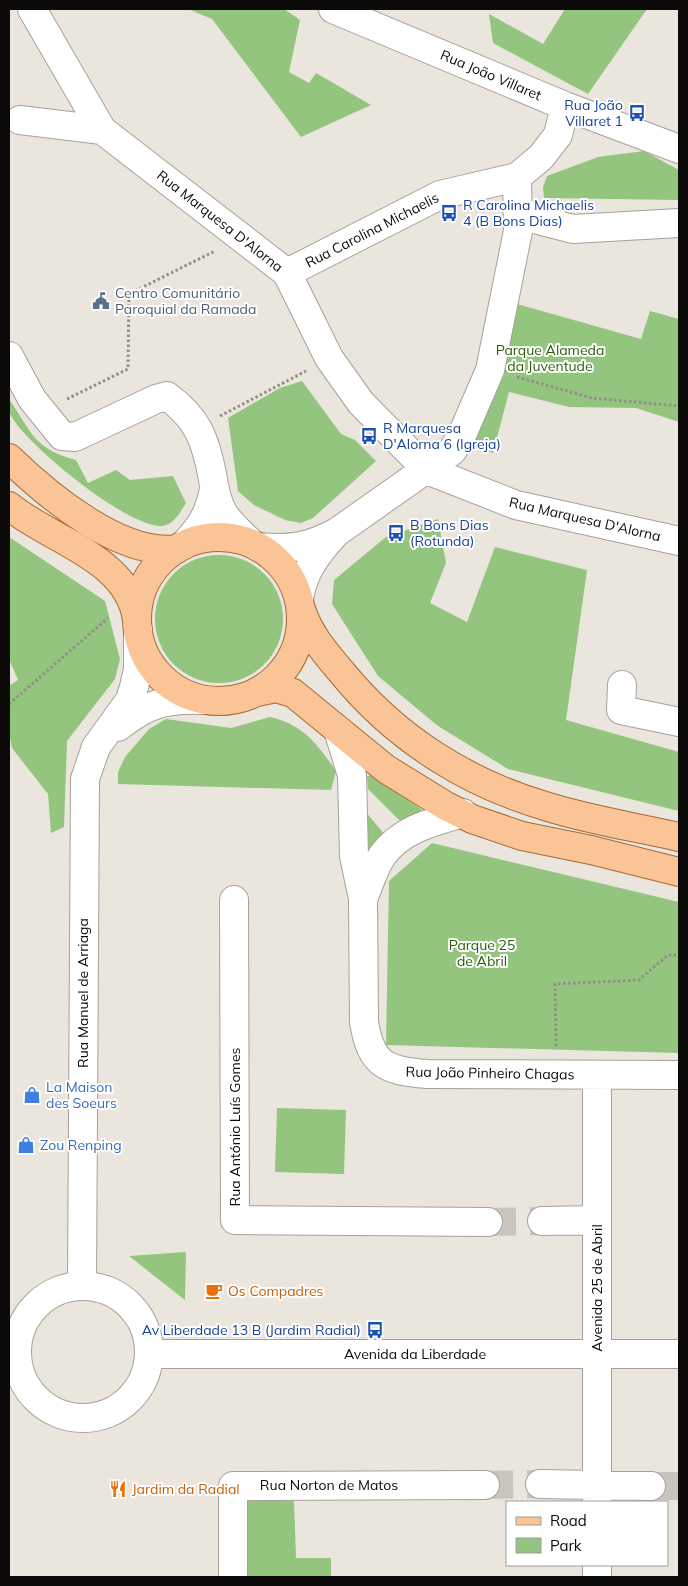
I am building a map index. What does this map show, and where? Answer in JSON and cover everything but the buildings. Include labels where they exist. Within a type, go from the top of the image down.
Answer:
[{"type":"main road","points":[[9,458],[54,497],[118,538],[154,550],[180,547],[217,536],[255,545],[284,568],[293,582],[310,630],[319,645],[373,706],[413,741],[462,772],[490,786],[546,807],[679,837]]},
{"type":"main road","points":[[9,506],[40,528],[96,560],[114,574],[132,597],[130,621],[146,658],[158,674],[173,688],[203,700],[230,700],[276,688],[293,693],[386,769],[446,806],[489,826],[562,846],[591,850],[679,872]]},
{"type":"main road","points":[[130,621],[147,579],[160,562],[180,547]]},
{"type":"main road","points":[[256,692],[277,677],[289,663],[300,633],[300,603]]},
{"type":"street","points":[[32,9],[102,130]]},
{"type":"street","name":"Rua João Villaret","points":[[333,9],[565,106],[679,149]]},
{"type":"street","name":"Rua Carolina Michaelis","points":[[287,273],[440,195],[517,177],[541,157],[558,135],[565,106]]},
{"type":"street","points":[[20,120],[102,130]]},
{"type":"street","name":"Rua Marquesa D'Alorna","points":[[102,130],[287,273],[329,358],[361,403],[427,470],[516,505],[679,541]]},
{"type":"street","points":[[9,356],[32,399],[62,436],[76,438],[156,399],[167,396],[185,409],[198,428],[206,448],[214,489],[223,513],[255,545],[283,549],[302,547],[337,532],[427,470],[452,451],[462,435],[490,370],[518,231],[517,177]]},
{"type":"street","points":[[517,209],[538,220],[573,229],[679,223]]},
{"type":"street","points":[[180,547],[201,526],[210,510],[214,489]]},
{"type":"street","points":[[300,603],[301,584],[307,568],[337,532]]},
{"type":"street","name":"Rua Manuel de Arriaga","points":[[82,1285],[85,779],[91,758],[130,700],[134,687],[138,669],[130,621]]},
{"type":"street","points":[[622,685],[621,710],[679,722]]},
{"type":"street","name":"Rua Manuel de Arriaga","points":[[104,737],[147,707],[164,701],[181,699],[203,700]]},
{"type":"street","name":"Rua João Pinheiro Chagas","points":[[338,730],[352,775],[354,856],[363,900],[364,1022],[366,1039],[372,1054],[382,1064],[393,1070],[427,1074],[679,1075]]},
{"type":"street","name":"Rua João Pinheiro Chagas","points":[[363,900],[382,856],[400,837],[413,829],[462,813]]},
{"type":"street","name":"Rua António Luís Gomes","points":[[234,900],[235,1220],[488,1222]]},
{"type":"street","name":"Avenida 25 de Abril","points":[[597,1075],[597,1494]]},
{"type":"street","points":[[542,1221],[597,1220]]},
{"type":"street","points":[[82,1285],[99,1286],[120,1296],[144,1322],[150,1354],[141,1386],[129,1401],[110,1414],[90,1419],[67,1417],[52,1412],[33,1398],[22,1380],[13,1353],[22,1325],[35,1305],[54,1291],[82,1285]]},
{"type":"street","name":"Avenida da Liberdade","points":[[150,1354],[679,1354]]},
{"type":"street","name":"Rua Norton de Matos","points":[[233,1577],[234,1486],[486,1484]]},
{"type":"street","points":[[540,1484],[597,1494],[651,1486]]},
{"type":"path","points":[[42,411],[128,369],[129,294],[242,237]]},
{"type":"path","points":[[198,428],[329,358]]},
{"type":"path","points":[[490,370],[592,398],[679,406]]},
{"type":"path","points":[[9,704],[26,692],[50,667],[130,621]]},
{"type":"path","points":[[556,1075],[555,984],[639,980],[668,955],[679,954]]},
{"type":"green space","points":[[188,9],[284,9],[300,20],[289,72],[309,83],[316,73],[371,105],[301,137],[212,19]]},
{"type":"green space","points":[[565,9],[647,9],[588,94],[493,43],[489,14],[543,44]]},
{"type":"green space","points":[[644,151],[679,170],[679,200],[544,198],[543,187],[547,176],[598,157]]},
{"type":"green space","name":"Parque Alameda da Juventude","points":[[517,304],[641,339],[650,311],[679,319],[679,422],[636,408],[569,407],[509,392],[493,453],[468,444]]},
{"type":"green space","points":[[302,381],[341,434],[355,440],[376,461],[313,518],[301,523],[285,520],[254,505],[238,491],[228,418],[280,388]]},
{"type":"green space","points":[[9,399],[35,438],[51,451],[76,460],[88,483],[116,470],[130,480],[173,476],[186,503],[173,521],[162,526],[146,523],[126,514],[79,482],[35,444],[19,428],[10,414]]},
{"type":"green space","points":[[438,519],[446,563],[430,603],[467,622],[495,547],[587,570],[566,720],[679,752],[679,811],[508,769],[438,726],[378,676],[332,604],[334,580],[386,537]]},
{"type":"green space","points":[[9,537],[105,601],[120,659],[115,679],[67,741],[64,827],[51,833],[48,794],[12,748],[9,733],[9,686],[18,680],[9,659]]},
{"type":"green space","points":[[219,555],[243,560],[264,574],[278,595],[283,619],[278,643],[264,664],[243,678],[219,683],[195,678],[174,664],[160,643],[155,619],[160,595],[174,574],[195,560]]},
{"type":"green space","points":[[270,717],[282,720],[301,730],[316,744],[336,771],[331,790],[118,784],[118,772],[125,757],[149,729],[166,719],[231,728]]},
{"type":"green space","points":[[373,775],[421,809],[421,812],[400,821],[368,789],[367,776]]},
{"type":"green space","points":[[365,811],[385,835],[369,854],[365,853]]},
{"type":"green space","name":"Parque 25 de Abril","points":[[432,843],[679,902],[679,1053],[386,1045],[389,881]]},
{"type":"green space","points":[[277,1108],[346,1110],[344,1174],[275,1172]]},
{"type":"green space","points":[[186,1252],[185,1300],[129,1256]]},
{"type":"green space","points":[[244,1498],[294,1501],[296,1558],[331,1558],[331,1577],[246,1577]]},
{"type":"tunnel","points":[[488,1222],[542,1221]]},
{"type":"tunnel","points":[[485,1485],[540,1484]]},
{"type":"tunnel","points":[[651,1486],[679,1486]]},
{"type":"place","name":"Rua João Villaret 1","points":[[637,113]]},
{"type":"place","name":"R Carolina Michaelis 4 (B Bons Dias)","points":[[449,213]]},
{"type":"place","name":"Centro Comunitário Paroquial da Ramada","points":[[101,301]]},
{"type":"place","name":"R Marquesa D'Alorna 6 (Igreja)","points":[[369,436]]},
{"type":"place","name":"B Bons Dias (Rotunda)","points":[[396,533]]},
{"type":"place","name":"La Maison des Soeurs","points":[[32,1095]]},
{"type":"place","name":"Zou Renping","points":[[26,1145]]},
{"type":"place","name":"Os Compadres","points":[[214,1291]]},
{"type":"place","name":"Av Liberdade 13 B (Jardim Radial)","points":[[375,1330]]},
{"type":"place","name":"Jardim da Radial","points":[[118,1489]]}]
